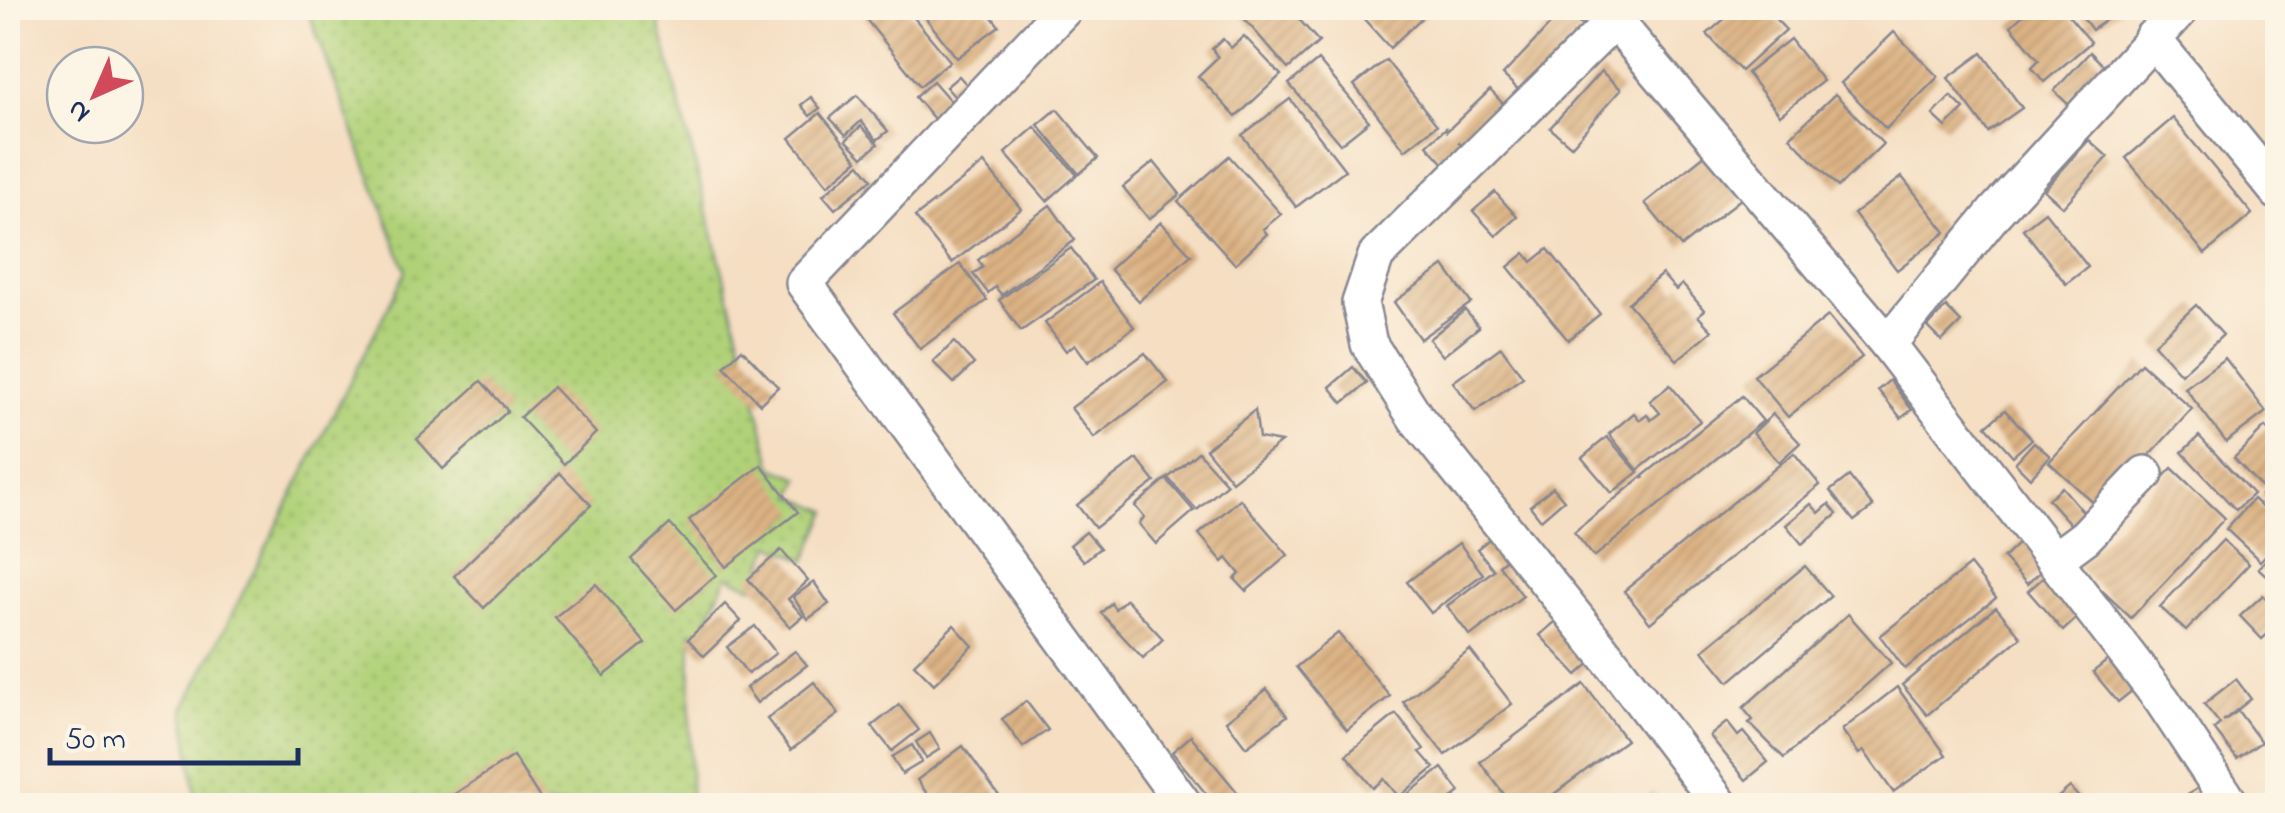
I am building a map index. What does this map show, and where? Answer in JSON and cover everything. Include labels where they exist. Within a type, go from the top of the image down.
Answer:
[{"type":"street","points":[[1065,8],[804,283],[1185,806]]},
{"type":"street","points":[[1888,344],[1995,212],[2182,8]]},
{"type":"street","points":[[1721,806],[1595,640],[1416,418],[1369,344],[1360,304],[1376,256],[1615,12],[1888,344],[2162,700],[2232,806]]},
{"type":"street","points":[[2152,38],[2278,192]]},
{"type":"street","points":[[2054,560],[2085,537],[2145,474]]},
{"type":"green space","points":[[307,8],[655,8],[773,467],[800,478],[793,496],[828,511],[806,560],[771,545],[753,587],[727,576],[702,632],[691,632],[690,805],[197,805],[184,709],[406,271]]},
{"type":"building","points":[[879,8],[906,8],[950,61],[920,86],[865,18]]},
{"type":"building","points":[[918,8],[985,8],[999,26],[957,58]]},
{"type":"building","points":[[1235,8],[1289,8],[1319,42],[1288,69]]},
{"type":"building","points":[[1354,8],[1432,8],[1390,48]]},
{"type":"building","points":[[1737,8],[1765,8],[1786,30],[1741,71],[1707,34]]},
{"type":"building","points":[[2016,8],[2062,8],[2091,42],[2044,82],[2032,67],[2039,60],[2011,26],[2023,15]]},
{"type":"building","points":[[2076,8],[2123,8],[2092,30]]},
{"type":"building","points":[[1564,10],[1586,29],[1525,96],[1503,75]]},
{"type":"building","points":[[1894,32],[1938,77],[1886,129],[1841,83]]},
{"type":"building","points":[[1244,36],[1281,75],[1236,117],[1198,76],[1218,57],[1212,49],[1223,39],[1231,48]]},
{"type":"building","points":[[1790,39],[1823,81],[1780,115],[1747,73]]},
{"type":"building","points":[[2090,52],[2108,70],[2072,108],[2054,91]]},
{"type":"building","points":[[1982,53],[2022,108],[1988,132],[1948,78]]},
{"type":"building","points":[[1318,60],[1369,121],[1340,144],[1289,84]]},
{"type":"building","points":[[1386,60],[1437,125],[1405,150],[1354,85]]},
{"type":"building","points":[[1601,71],[1621,89],[1571,146],[1550,128]]},
{"type":"building","points":[[959,76],[974,93],[962,105],[946,87]]},
{"type":"building","points":[[933,81],[953,104],[935,120],[915,97]]},
{"type":"building","points":[[1490,90],[1509,110],[1466,150],[1458,142],[1466,152],[1448,168],[1427,145]]},
{"type":"building","points":[[1835,94],[1883,144],[1838,187],[1790,137]]},
{"type":"building","points":[[857,95],[888,131],[877,140],[861,121],[846,135],[830,118]]},
{"type":"building","points":[[1951,96],[1964,109],[1946,127],[1933,115]]},
{"type":"building","points":[[811,97],[820,108],[810,116],[801,105]]},
{"type":"building","points":[[1290,99],[1345,170],[1296,207],[1242,135]]},
{"type":"building","points":[[1057,109],[1098,158],[1079,174],[1038,125]]},
{"type":"building","points":[[820,113],[858,160],[828,185],[790,138]]},
{"type":"building","points":[[2173,118],[2252,214],[2205,254],[2126,158]]},
{"type":"building","points":[[861,126],[878,144],[863,157],[846,140]]},
{"type":"building","points":[[1035,127],[1077,175],[1047,201],[1005,153]]},
{"type":"building","points":[[2089,140],[2108,157],[2063,207],[2044,190]]},
{"type":"building","points":[[1706,154],[1742,198],[1681,247],[1645,203]]},
{"type":"building","points":[[1229,156],[1281,214],[1263,229],[1267,234],[1235,264],[1178,201]]},
{"type":"building","points":[[1154,162],[1180,194],[1149,219],[1123,187]]},
{"type":"building","points":[[984,163],[1021,209],[952,263],[915,217]]},
{"type":"building","points":[[860,164],[872,179],[835,209],[823,195]]},
{"type":"building","points":[[1902,177],[1946,232],[1897,270],[1854,214]]},
{"type":"building","points":[[1495,192],[1517,217],[1496,236],[1473,211]]},
{"type":"building","points":[[1050,205],[1075,240],[1002,295],[995,287],[988,293],[973,274],[983,267],[978,260]]},
{"type":"building","points":[[2045,212],[2088,267],[2066,284],[2023,229]]},
{"type":"building","points":[[1161,222],[1191,255],[1139,301],[1110,269]]},
{"type":"building","points":[[1071,248],[1094,280],[1021,331],[999,300]]},
{"type":"building","points":[[1548,249],[1600,314],[1568,340],[1508,267],[1525,253],[1532,262]]},
{"type":"building","points":[[960,264],[987,300],[920,349],[893,313]]},
{"type":"building","points":[[1444,266],[1471,303],[1420,339],[1394,302]]},
{"type":"building","points":[[1662,274],[1676,290],[1682,284],[1704,310],[1698,316],[1712,331],[1677,360],[1628,303]]},
{"type":"building","points":[[1100,282],[1134,327],[1088,362],[1075,344],[1066,351],[1045,323]]},
{"type":"building","points":[[2196,305],[2223,335],[2181,374],[2154,344]]},
{"type":"building","points":[[1946,307],[1961,322],[1942,341],[1928,327]]},
{"type":"building","points":[[1465,310],[1479,327],[1443,356],[1429,339]]},
{"type":"building","points":[[1828,316],[1862,357],[1788,417],[1754,376]]},
{"type":"building","points":[[954,342],[974,364],[954,383],[933,362]]},
{"type":"building","points":[[1501,347],[1523,377],[1475,411],[1453,382]]},
{"type":"building","points":[[742,349],[778,387],[760,404],[724,366]]},
{"type":"building","points":[[1145,353],[1168,382],[1094,438],[1071,408]]},
{"type":"building","points":[[2225,358],[2266,412],[2226,442],[2185,388]]},
{"type":"building","points":[[2141,363],[2192,409],[2100,509],[2049,462]]},
{"type":"building","points":[[1353,367],[1367,383],[1343,403],[1330,387]]},
{"type":"building","points":[[1890,380],[1912,410],[1901,418],[1878,390]]},
{"type":"building","points":[[481,381],[508,411],[443,469],[417,439]]},
{"type":"building","points":[[1670,385],[1700,421],[1638,470],[1609,434],[1634,413],[1640,420],[1647,415],[1651,420],[1660,413],[1650,401]]},
{"type":"building","points":[[553,387],[596,433],[564,464],[520,417]]},
{"type":"building","points":[[1742,396],[1763,421],[1594,557],[1574,532]]},
{"type":"building","points":[[1255,410],[1259,438],[1281,442],[1232,481],[1206,449]]},
{"type":"building","points":[[2005,410],[2032,439],[2013,456],[1986,426]]},
{"type":"building","points":[[1773,414],[1800,443],[1779,462],[1753,433]]},
{"type":"building","points":[[2265,427],[2278,440],[2278,473],[2262,488],[2234,458]]},
{"type":"building","points":[[2199,436],[2253,494],[2236,510],[2182,452]]},
{"type":"building","points":[[1607,437],[1638,472],[1612,493],[1582,458]]},
{"type":"building","points":[[2034,442],[2050,456],[2030,478],[2015,463]]},
{"type":"building","points":[[1198,452],[1227,484],[1197,510],[1168,478]]},
{"type":"building","points":[[1794,453],[1820,485],[1650,623],[1624,591]]},
{"type":"building","points":[[1137,459],[1155,482],[1095,528],[1077,505]]},
{"type":"building","points":[[761,465],[798,512],[726,567],[689,520]]},
{"type":"building","points":[[2172,468],[2225,518],[2131,618],[2077,567]]},
{"type":"building","points":[[560,473],[591,505],[484,608],[454,576]]},
{"type":"building","points":[[1849,476],[1873,507],[1854,521],[1830,491]]},
{"type":"building","points":[[1166,479],[1194,511],[1156,544],[1139,524],[1144,517],[1135,506]]},
{"type":"building","points":[[2278,481],[2278,514],[2261,495]]},
{"type":"building","points":[[1553,487],[1564,500],[1541,520],[1530,506]]},
{"type":"building","points":[[2062,487],[2085,514],[2072,526],[2048,499]]},
{"type":"building","points":[[1240,499],[1288,555],[1246,591],[1235,579],[1240,574],[1227,558],[1223,562],[1199,534]]},
{"type":"building","points":[[2253,499],[2278,522],[2278,542],[2260,561],[2226,529]]},
{"type":"building","points":[[1811,504],[1819,513],[1829,504],[1837,514],[1802,544],[1786,525]]},
{"type":"building","points":[[670,524],[716,575],[676,610],[631,559]]},
{"type":"building","points":[[1086,532],[1100,548],[1084,561],[1070,545]]},
{"type":"building","points":[[2024,538],[2048,565],[2027,584],[2003,558]]},
{"type":"building","points":[[1489,539],[1506,559],[1499,565],[1523,596],[1470,636],[1447,606],[1494,570],[1477,549]]},
{"type":"building","points":[[2223,540],[2249,564],[2186,631],[2160,607]]},
{"type":"building","points":[[1459,543],[1483,574],[1431,613],[1407,582]]},
{"type":"building","points":[[781,550],[808,581],[788,599],[803,616],[790,627],[748,579]]},
{"type":"building","points":[[2273,553],[2278,557],[2278,586],[2258,568]]},
{"type":"building","points":[[1970,565],[1996,598],[1905,669],[1880,636]]},
{"type":"building","points":[[1805,566],[1831,596],[1729,682],[1703,650]]},
{"type":"building","points":[[2045,576],[2080,615],[2063,631],[2028,591]]},
{"type":"building","points":[[814,582],[829,604],[808,619],[793,597]]},
{"type":"building","points":[[596,584],[645,643],[604,676],[555,617]]},
{"type":"building","points":[[2263,595],[2278,611],[2278,625],[2262,639],[2240,616]]},
{"type":"building","points":[[1126,599],[1163,639],[1143,658],[1101,613],[1111,603],[1115,609]]},
{"type":"building","points":[[725,604],[741,621],[704,656],[688,639]]},
{"type":"building","points":[[1996,607],[2021,637],[1927,715],[1902,685]]},
{"type":"building","points":[[1848,614],[1891,663],[1784,758],[1749,723],[1753,720],[1743,708]]},
{"type":"building","points":[[1556,621],[1593,661],[1577,675],[1540,635]]},
{"type":"building","points":[[954,625],[973,646],[934,684],[914,664]]},
{"type":"building","points":[[755,626],[776,653],[748,674],[727,647]]},
{"type":"building","points":[[1338,633],[1390,696],[1347,730],[1296,667]]},
{"type":"building","points":[[1470,650],[1512,704],[1445,755],[1403,702]]},
{"type":"building","points":[[795,651],[807,665],[757,703],[746,688]]},
{"type":"building","points":[[2113,656],[2138,686],[2118,702],[2093,672]]},
{"type":"building","points":[[2236,679],[2251,699],[2223,721],[2238,711],[2261,742],[2237,759],[2214,729],[2220,724],[2204,704]]},
{"type":"building","points":[[814,682],[839,714],[791,750],[767,719]]},
{"type":"building","points":[[1584,684],[1626,740],[1538,806],[1513,806],[1480,762]]},
{"type":"building","points":[[1897,687],[1946,755],[1893,792],[1864,751],[1859,754],[1842,730]]},
{"type":"building","points":[[1267,689],[1287,716],[1246,747],[1226,721]]},
{"type":"building","points":[[1026,701],[1048,730],[1023,747],[1002,719]]},
{"type":"building","points":[[899,705],[919,730],[892,751],[872,726]]},
{"type":"building","points":[[1396,714],[1434,768],[1399,797],[1384,779],[1373,788],[1346,755]]},
{"type":"building","points":[[1727,722],[1738,736],[1743,732],[1768,762],[1746,780],[1710,736]]},
{"type":"building","points":[[930,733],[940,749],[926,758],[916,742]]},
{"type":"building","points":[[1191,736],[1238,793],[1222,806],[1216,806],[1172,752]]},
{"type":"building","points":[[912,745],[922,762],[902,774],[892,757]]},
{"type":"building","points":[[963,746],[1000,797],[988,806],[936,806],[917,780]]},
{"type":"building","points":[[513,756],[545,806],[436,806]]},
{"type":"building","points":[[1442,768],[1460,792],[1442,806],[1392,806]]},
{"type":"building","points":[[2070,787],[2086,806],[2048,806]]},
{"type":"building","points":[[2199,787],[2223,806],[2186,806],[2182,799]]},
{"type":"building","points":[[1653,792],[1664,806],[1636,806]]}]
